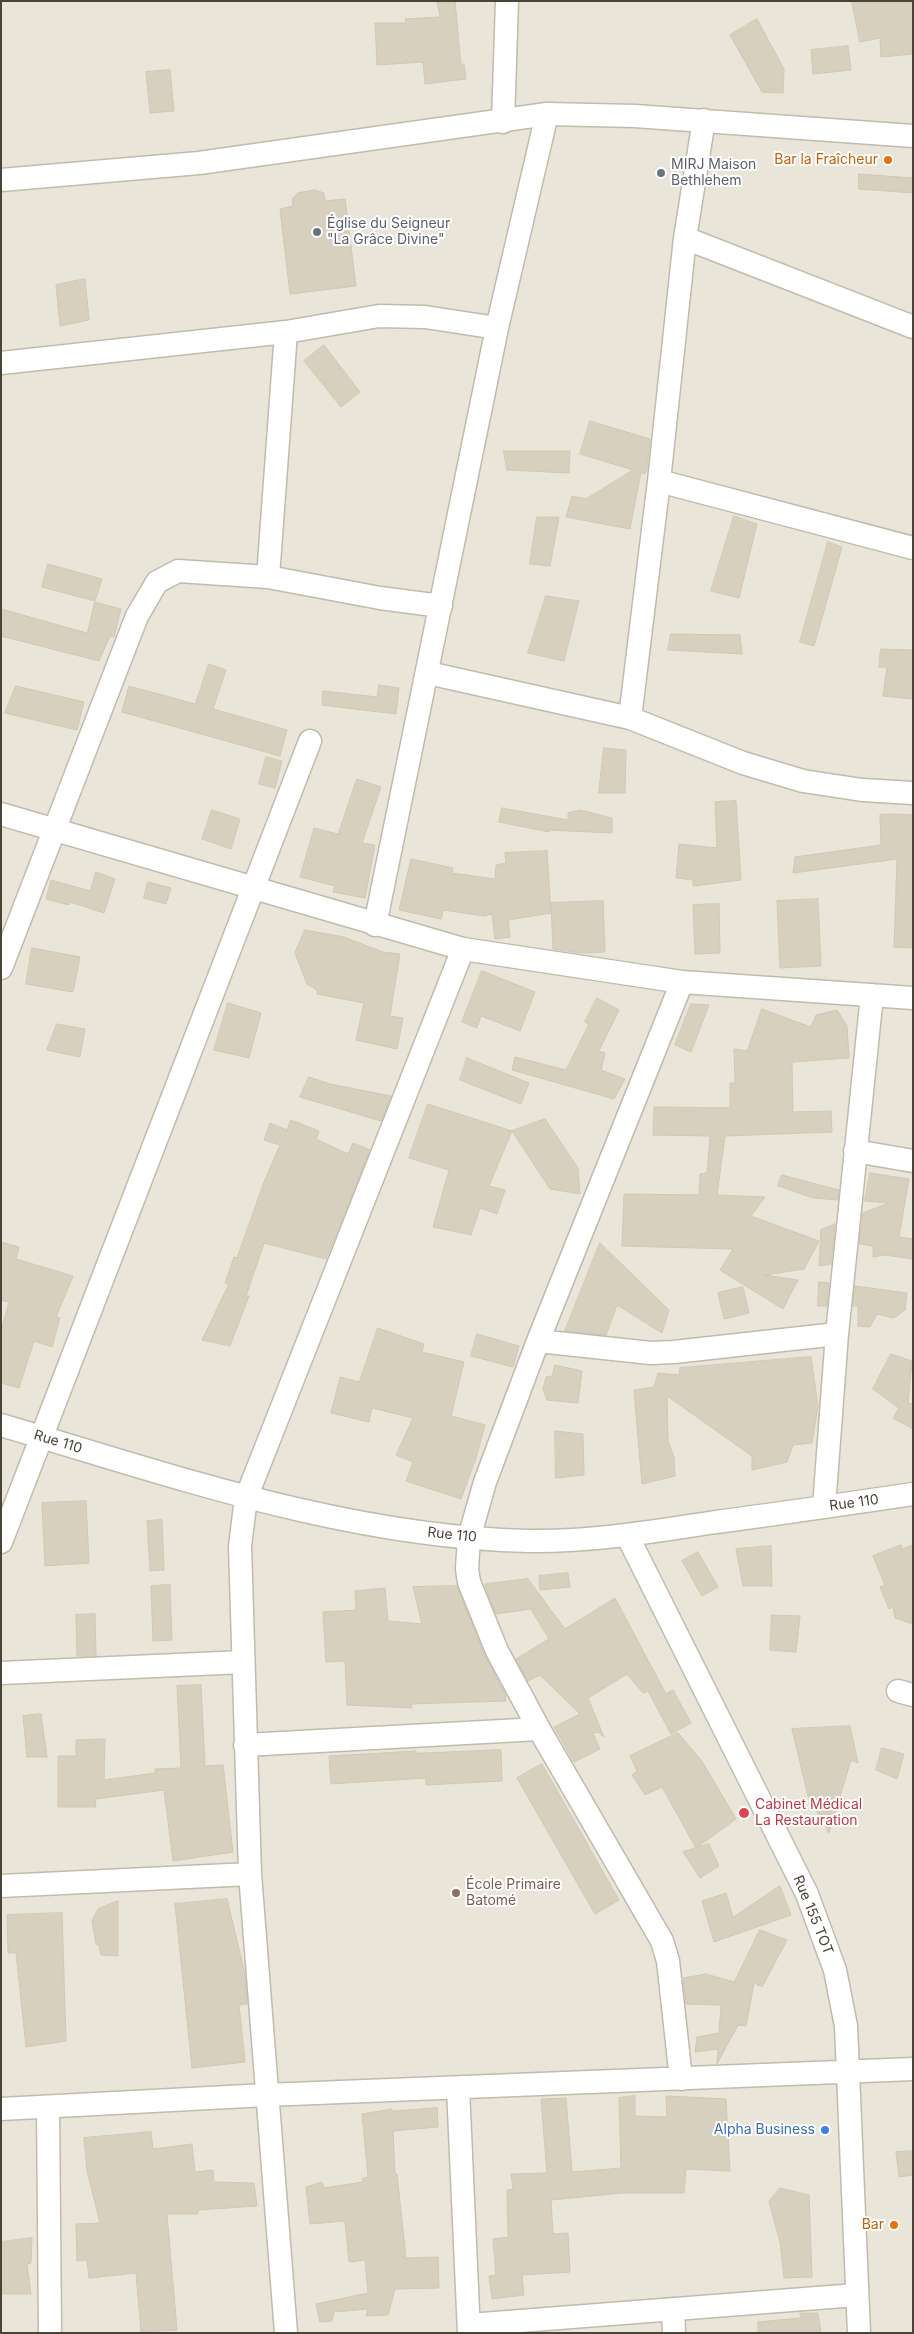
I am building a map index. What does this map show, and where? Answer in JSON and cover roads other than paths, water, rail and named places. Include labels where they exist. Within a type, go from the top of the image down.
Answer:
[{"type":"street","points":[[503,122],[507,1]]},
{"type":"street","points":[[376,925],[498,328],[547,114]]},
{"type":"street","points":[[1,180],[198,163],[503,122],[547,114],[704,120],[913,136]]},
{"type":"street","points":[[630,718],[659,481],[685,238],[704,120]]},
{"type":"street","points":[[685,238],[913,327]]},
{"type":"street","points":[[1,363],[286,332],[379,316],[425,317],[498,328]]},
{"type":"street","points":[[268,577],[286,332]]},
{"type":"street","points":[[659,481],[913,548]]},
{"type":"street","points":[[1,968],[137,616],[157,582],[178,571],[268,577],[380,598],[441,606]]},
{"type":"street","points":[[428,673],[630,718],[743,763],[803,781],[862,790],[913,793]]},
{"type":"street","points":[[1,1542],[310,741]]},
{"type":"street","points":[[1,814],[463,949],[682,982],[913,998]]},
{"type":"street","points":[[286,2333],[250,1874],[240,1546],[246,1498],[463,949]]},
{"type":"street","points":[[681,2079],[668,1961],[662,1941],[539,1729],[497,1651],[469,1582],[467,1569],[469,1538],[485,1482],[538,1341],[682,982]]},
{"type":"street","points":[[824,1507],[837,1334],[872,995]]},
{"type":"street","points":[[855,1151],[913,1161]]},
{"type":"street","points":[[538,1341],[650,1353],[837,1334]]},
{"type":"street","name":"Rue 110","points":[[1,1425],[246,1498],[350,1520],[469,1538],[530,1541],[627,1535],[913,1494]]},
{"type":"street","name":"Rue 155 TOT","points":[[627,1535],[807,1894],[835,1970],[846,2026],[859,2333]]},
{"type":"street","points":[[1,1674],[243,1662]]},
{"type":"street","points":[[245,1745],[539,1729]]},
{"type":"street","points":[[1,1886],[250,1874]]},
{"type":"street","points":[[1,2110],[266,2095],[913,2069]]},
{"type":"street","points":[[458,2088],[469,2329],[673,2309],[856,2295]]},
{"type":"street","points":[[48,2107],[50,2333]]},
{"type":"street","points":[[673,2309],[674,2333]]},
{"type":"place","name":"Bar la Fraîcheur","points":[[888,160]]},
{"type":"place","name":"MIRJ Maison Bethlehem","points":[[661,173]]},
{"type":"place","name":"Église du Seigneur \"La Grâce Divine\"","points":[[317,232]]},
{"type":"place","name":"Cabinet Médical La Restauration","points":[[744,1813]]},
{"type":"place","name":"École Primaire Batomé","points":[[456,1893]]},
{"type":"place","name":"Alpha Business","points":[[825,2130]]},
{"type":"place","name":"Bar","points":[[894,2225]]}]
